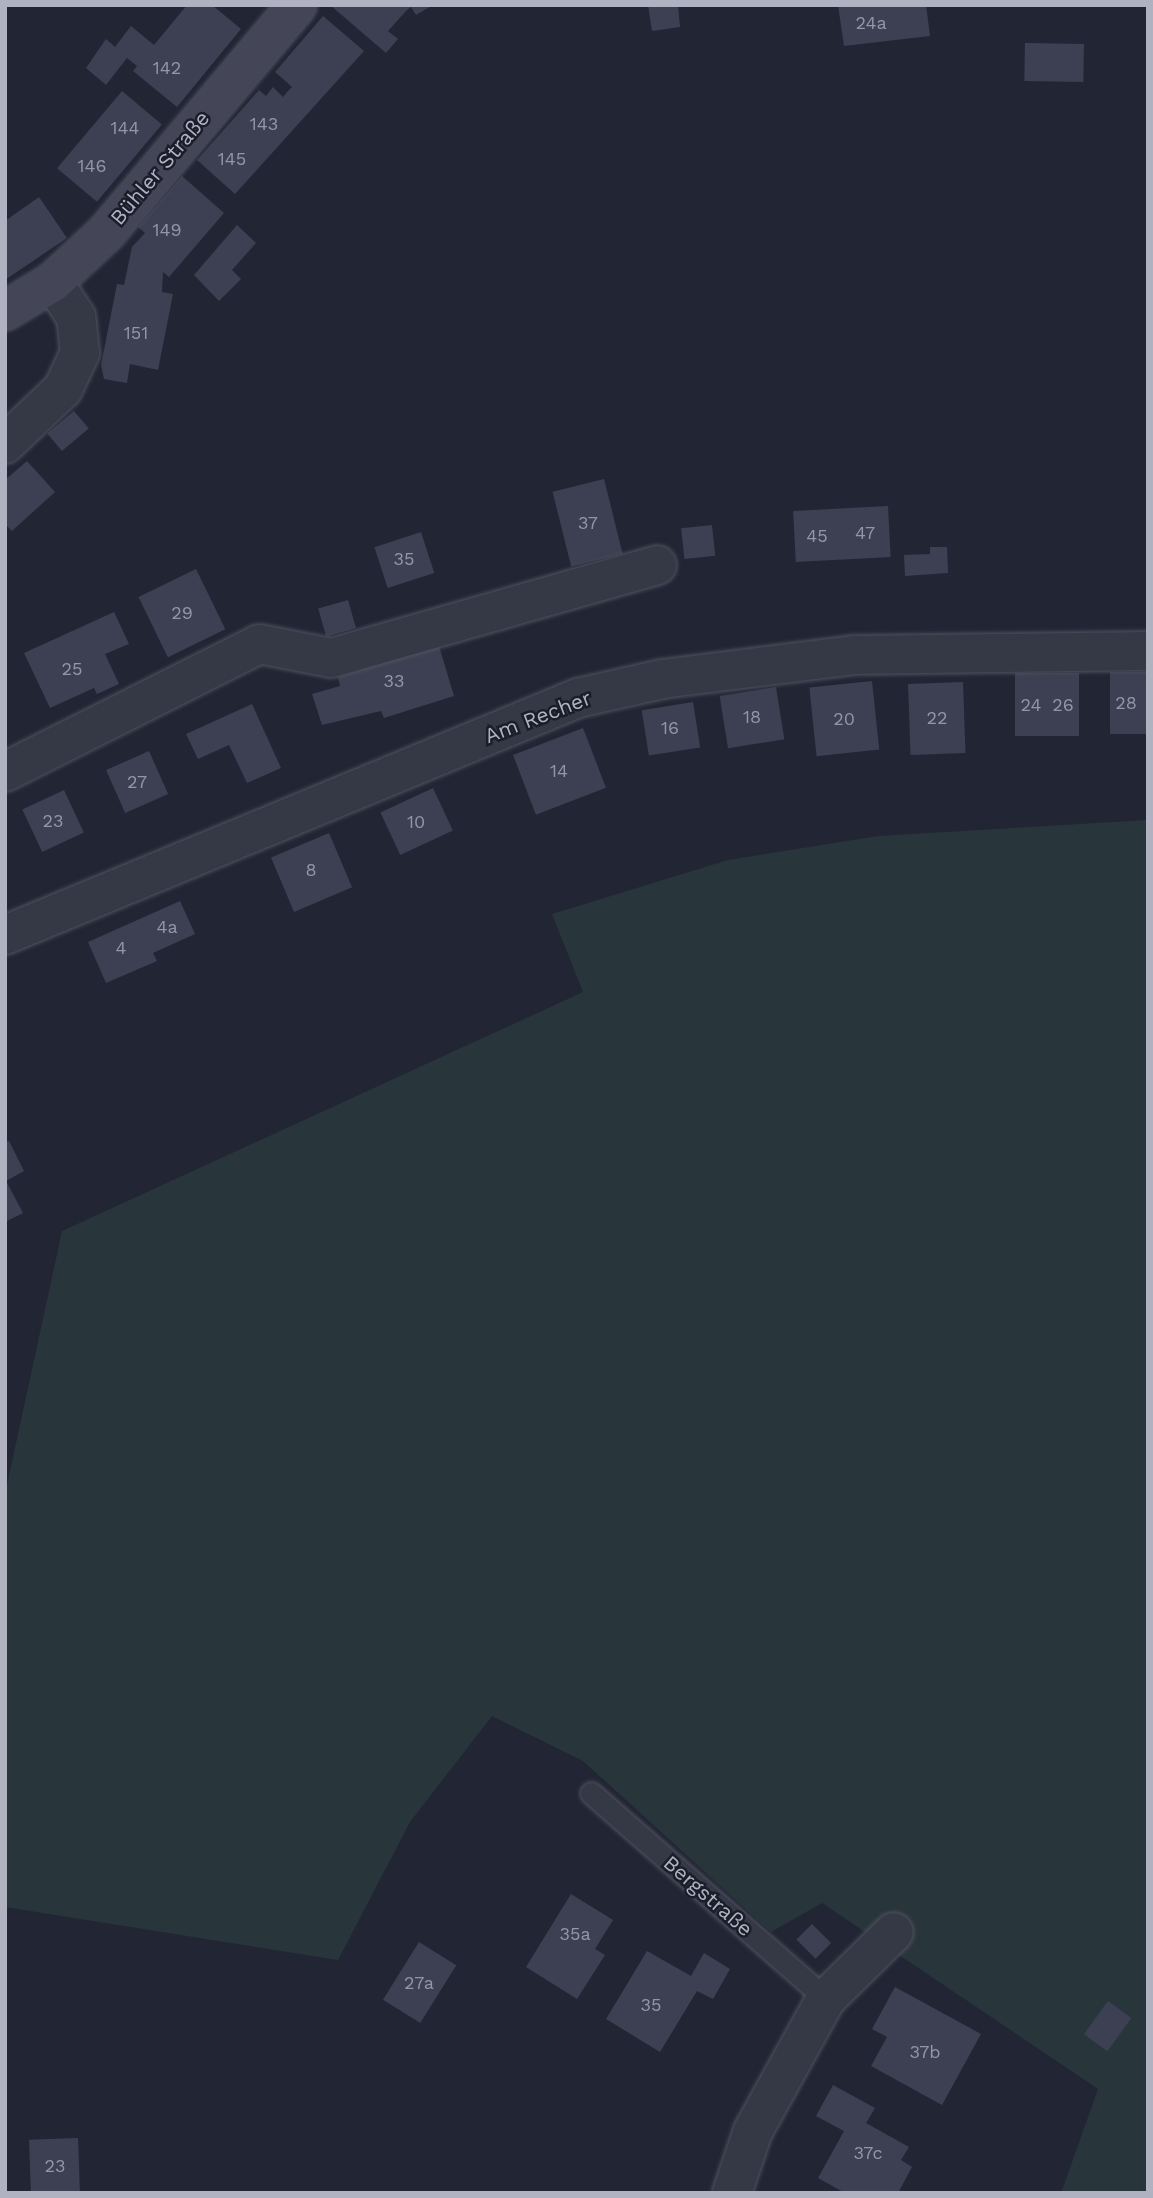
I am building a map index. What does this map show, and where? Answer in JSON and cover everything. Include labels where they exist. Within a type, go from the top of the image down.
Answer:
[{"type":"main road","name":"Bühler Straße","points":[[5,311],[53,282],[106,233],[297,5]]},
{"type":"street","points":[[5,444],[63,389],[80,353],[76,317],[53,282]]},
{"type":"street","points":[[5,772],[259,644],[331,658],[657,565]]},
{"type":"street","name":"Am Recher","points":[[5,935],[578,698],[662,679],[854,655],[1148,651]]},
{"type":"street","points":[[732,2193],[753,2131],[826,1999],[894,1932]]},
{"type":"lane","name":"Bergstraße","points":[[591,1793],[826,1999]]},
{"type":"shaded area","points":[[1148,820],[1148,2193],[1061,2193],[1098,2089],[822,1903],[771,1932],[583,1761],[492,1716],[410,1822],[338,1960],[5,1907],[5,1494],[62,1231],[583,992],[552,914],[728,860],[878,836]]},
{"type":"building","points":[[187,5],[212,5],[241,29],[177,107],[133,71],[137,66],[127,58],[106,85],[86,68],[106,39],[115,47],[131,26],[154,45]]},
{"type":"building","points":[[330,5],[433,5],[416,15],[411,7],[406,11],[388,31],[398,39],[386,53]]},
{"type":"building","points":[[648,5],[678,5],[680,27],[652,31]]},
{"type":"building","points":[[838,5],[926,5],[930,36],[844,46]]},
{"type":"building","points":[[323,16],[364,51],[235,194],[197,160],[259,90],[266,96],[273,87],[283,97],[292,87],[275,72]]},
{"type":"building","points":[[1025,43],[1084,44],[1083,82],[1024,81]]},
{"type":"building","points":[[122,91],[162,124],[97,202],[57,168]]},
{"type":"building","points":[[182,176],[224,213],[169,277],[163,272],[162,292],[173,294],[158,370],[130,364],[127,383],[104,379],[101,365],[117,284],[124,285],[132,247],[145,233],[138,227]]},
{"type":"building","points":[[39,197],[67,238],[5,280],[5,221]]},
{"type":"building","points":[[237,225],[256,243],[232,270],[241,279],[219,301],[194,275]]},
{"type":"building","points":[[74,411],[89,429],[62,451],[47,433]]},
{"type":"building","points":[[27,461],[55,492],[12,531],[5,524],[5,480]]},
{"type":"building","points":[[604,479],[623,554],[571,567],[553,492]]},
{"type":"building","points":[[888,506],[891,557],[796,562],[793,511]]},
{"type":"building","points":[[712,525],[715,556],[684,559],[681,528]]},
{"type":"building","points":[[421,532],[434,573],[388,588],[374,547]]},
{"type":"building","points":[[930,547],[947,547],[948,573],[905,576],[904,555],[930,554]]},
{"type":"building","points":[[196,569],[225,629],[168,657],[138,597]]},
{"type":"building","points":[[348,600],[356,628],[326,636],[318,609]]},
{"type":"building","points":[[114,612],[129,644],[105,654],[119,684],[97,694],[94,688],[50,708],[24,653]]},
{"type":"building","points":[[439,646],[454,696],[384,718],[381,711],[322,725],[312,694],[340,686],[338,677]]},
{"type":"building","points":[[1110,672],[1148,672],[1148,734],[1110,734]]},
{"type":"building","points":[[1015,673],[1079,673],[1079,736],[1015,736]]},
{"type":"building","points":[[872,681],[879,750],[817,756],[809,688]]},
{"type":"building","points":[[963,682],[965,753],[911,755],[908,684]]},
{"type":"building","points":[[776,687],[784,739],[728,748],[720,696]]},
{"type":"building","points":[[693,702],[700,747],[649,756],[642,710]]},
{"type":"building","points":[[252,704],[281,768],[247,783],[229,745],[198,759],[186,734]]},
{"type":"building","points":[[583,728],[606,788],[536,815],[513,755]]},
{"type":"building","points":[[149,751],[168,794],[125,813],[106,770]]},
{"type":"building","points":[[433,788],[453,831],[400,855],[380,813]]},
{"type":"building","points":[[64,790],[84,833],[42,852],[22,809]]},
{"type":"building","points":[[329,833],[352,887],[294,912],[271,858]]},
{"type":"building","points":[[180,901],[195,934],[153,953],[157,961],[106,983],[88,942]]},
{"type":"building","points":[[9,1141],[24,1171],[6,1181],[23,1213],[5,1222],[5,1142]]},
{"type":"building","points":[[571,1894],[613,1920],[595,1949],[605,1955],[577,1999],[526,1967]]},
{"type":"building","points":[[812,1924],[831,1943],[816,1959],[796,1940]]},
{"type":"building","points":[[419,1942],[456,1965],[420,2023],[383,2000]]},
{"type":"building","points":[[647,1951],[691,1976],[704,1953],[730,1969],[713,1999],[697,1991],[660,2052],[606,2019]]},
{"type":"building","points":[[895,1987],[981,2034],[942,2105],[871,2066],[887,2037],[872,2029]]},
{"type":"building","points":[[1108,2001],[1131,2018],[1107,2051],[1084,2034]]},
{"type":"building","points":[[833,2085],[875,2108],[866,2123],[909,2147],[901,2160],[912,2167],[898,2193],[845,2193],[818,2178],[844,2131],[816,2116]]},
{"type":"building","points":[[78,2138],[80,2193],[31,2193],[29,2140]]}]
